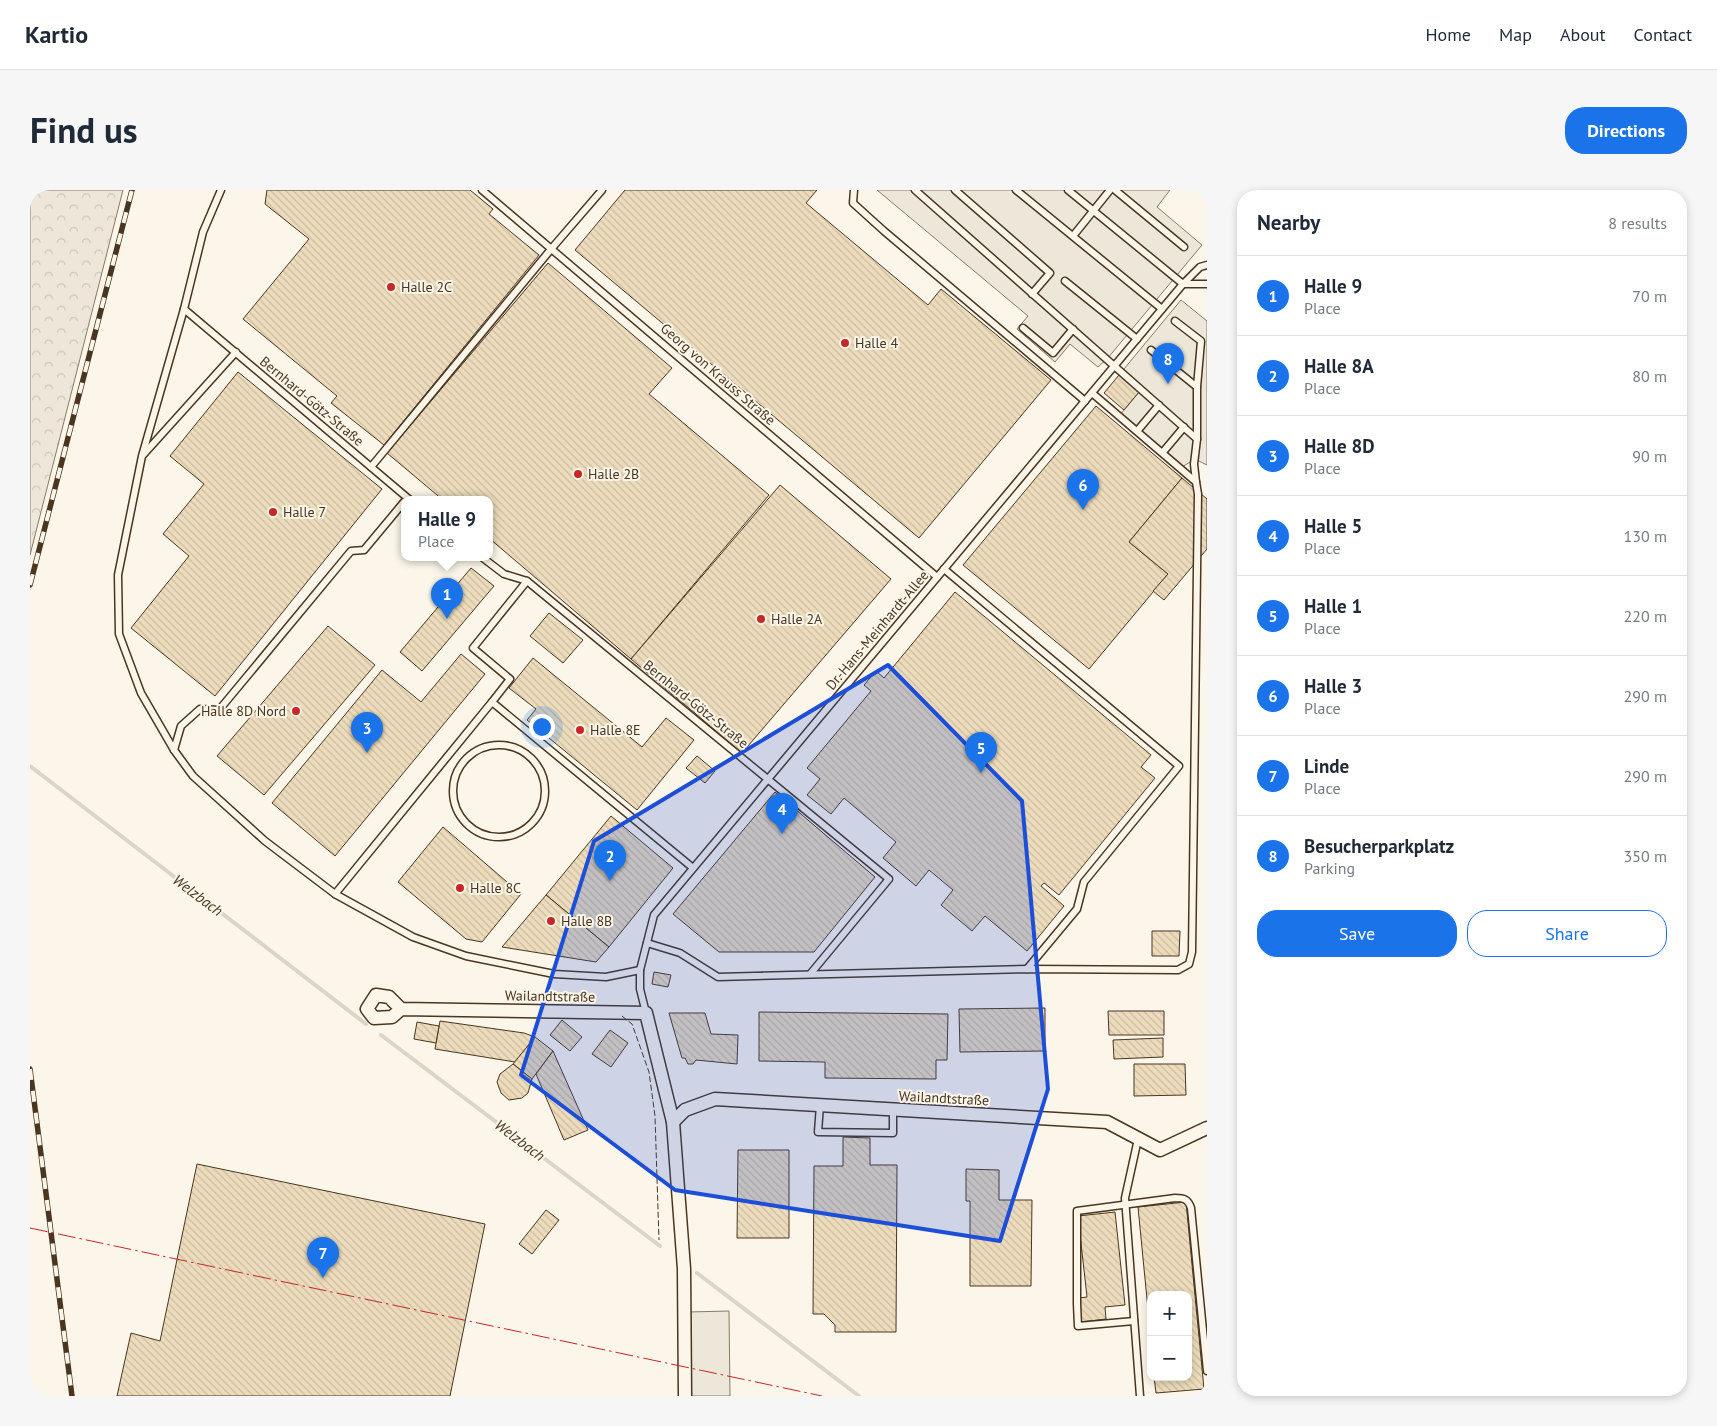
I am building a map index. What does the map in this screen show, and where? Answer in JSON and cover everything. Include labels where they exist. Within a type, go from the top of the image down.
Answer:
[{"type":"street","name":"Wailandtstraße","points":[[401,1009],[646,1013]]},
{"type":"street","points":[[646,1013],[674,1122],[684,1269],[685,1396]]},
{"type":"street","name":"Wailandtstraße","points":[[674,1122],[685,1110],[715,1099],[1107,1122],[1160,1150],[1207,1128]]},
{"type":"lane","points":[[221,190],[203,232],[184,309],[142,456],[118,575],[119,634],[141,693],[174,750],[192,776],[258,835],[335,894],[413,937],[466,956],[554,974],[606,977],[640,970]]},
{"type":"lane","name":"Georg von Krauss Straße","points":[[482,190],[937,577]]},
{"type":"lane","points":[[371,467],[602,190]]},
{"type":"lane","points":[[854,190],[853,202],[884,231],[1085,401]]},
{"type":"lane","points":[[915,190],[1197,439]]},
{"type":"lane","points":[[954,190],[1050,273],[1032,294]]},
{"type":"lane","points":[[1016,190],[1162,309]]},
{"type":"lane","points":[[1068,190],[1183,284],[1207,284]]},
{"type":"lane","points":[[1073,236],[1110,190]]},
{"type":"lane","points":[[1115,190],[1184,247]]},
{"type":"lane","name":"Dr.-Hans-Meinhardt-Allee","points":[[646,1013],[640,989],[640,970],[654,915],[1183,284],[1203,266],[1207,258]]},
{"type":"lane","points":[[1065,281],[1137,339]]},
{"type":"lane","name":"Bernhard-Götz-Straße","points":[[184,309],[403,496]]},
{"type":"lane","points":[[647,943],[680,953],[718,977],[1028,969],[1178,970],[1189,964],[1192,952],[1198,494],[1194,464],[1197,439],[1197,387],[1201,342],[1175,321]]},
{"type":"lane","points":[[1023,328],[1053,353],[1073,329]]},
{"type":"lane","points":[[1151,350],[1197,387]]},
{"type":"lane","points":[[142,456],[236,352]]},
{"type":"lane","points":[[1092,393],[1196,482]]},
{"type":"lane","points":[[1138,430],[1159,405]]},
{"type":"lane","points":[[1164,452],[1184,427]]},
{"type":"lane","points":[[174,750],[181,726],[200,709],[219,710],[351,551],[364,550],[401,507]]},
{"type":"lane","name":"Bernhard-Götz-Straße","points":[[487,561],[504,574],[527,581],[889,879],[811,974]]},
{"type":"lane","points":[[944,569],[1193,776]]},
{"type":"lane","points":[[335,894],[510,679],[473,648],[527,581]]},
{"type":"lane","points":[[492,702],[693,868]]},
{"type":"lane","points":[[507,744],[530,755],[544,776],[545,801],[531,826],[505,838],[476,833],[455,810],[452,784],[461,762],[481,747],[507,744]]},
{"type":"lane","points":[[1028,969],[1077,909],[1084,882],[1180,766]]},
{"type":"lane","points":[[820,1106],[818,1132],[893,1133],[893,1110]]},
{"type":"lane","points":[[1138,1139],[1125,1198],[1140,1396]]},
{"type":"lane","points":[[1134,1321],[1078,1326],[1077,1211],[1185,1198],[1189,1201],[1192,1208],[1207,1371]]},
{"type":"highlighted area","points":[[888,665],[1022,801],[1048,1089],[1000,1241],[675,1190],[521,1075],[594,841]]},
{"type":"green space","points":[[30,190],[123,190],[30,555]]},
{"type":"shaded area","points":[[877,190],[1170,190],[1157,207],[1202,245],[1107,359],[1098,367],[1070,344],[1055,362],[1017,329],[1028,316]]},
{"type":"shaded area","points":[[1181,300],[1207,321],[1207,465],[1195,459],[1182,467],[1120,415],[1139,392],[1119,375]]},
{"type":"shaded area","points":[[729,1311],[730,1396],[689,1396],[688,1312]]},
{"type":"building","name":"Halle 2C","points":[[267,190],[470,190],[493,209],[489,214],[539,255],[384,445],[331,403],[337,396],[243,319],[309,239],[265,204]]},
{"type":"building","name":"Halle 4","points":[[625,190],[817,190],[806,203],[928,305],[941,289],[1051,380],[919,538],[575,250]]},
{"type":"building","name":"Halle 2B","points":[[548,263],[672,368],[649,394],[769,495],[631,659],[493,542],[493,496],[438,496],[387,453]]},
{"type":"building","name":"Halle 7","points":[[238,372],[382,489],[215,696],[131,628],[189,556],[163,534],[204,484],[170,456]]},
{"type":"building","points":[[1119,375],[1139,392],[1124,410],[1104,393]]},
{"type":"building","points":[[1096,406],[1182,478],[1129,542],[1168,574],[1089,669],[963,565]]},
{"type":"building","points":[[1182,478],[1207,499],[1207,549],[1164,600],[1153,591],[1168,574],[1129,542]]},
{"type":"building","name":"Halle 2A","points":[[780,485],[891,579],[742,753],[631,659]]},
{"type":"building","points":[[471,568],[494,586],[422,671],[400,652]]},
{"type":"building","points":[[955,592],[1151,755],[1141,767],[1155,778],[1059,895],[1044,883],[1041,886],[1064,906],[1027,951],[985,916],[972,931],[941,905],[953,890],[929,870],[916,886],[883,858],[896,842],[844,798],[831,814],[807,795],[820,779],[807,768],[871,691],[864,685],[876,671],[884,678]]},
{"type":"building","points":[[549,613],[583,640],[563,663],[530,636]]},
{"type":"building","name":"Halle 8D Nord","points":[[328,626],[375,665],[264,795],[217,756]]},
{"type":"building","points":[[461,654],[485,674],[335,856],[272,803],[382,670],[421,702]]},
{"type":"building","name":"Halle 8E","points":[[533,658],[642,747],[666,718],[694,740],[637,810],[527,720],[536,709],[509,688]]},
{"type":"building","points":[[697,756],[715,771],[705,783],[686,768]]},
{"type":"building","points":[[775,792],[875,877],[814,952],[719,952],[673,914]]},
{"type":"building","points":[[611,816],[673,868],[609,947],[546,895]]},
{"type":"building","name":"Halle 8C","points":[[443,827],[521,894],[482,942],[466,939],[398,882]]},
{"type":"building","name":"Halle 8B","points":[[546,895],[609,947],[596,962],[502,947]]},
{"type":"building","points":[[1152,931],[1180,931],[1179,956],[1152,956]]},
{"type":"building","points":[[654,972],[671,975],[668,987],[652,984]]},
{"type":"building","points":[[1045,1008],[1045,1051],[960,1052],[959,1009]]},
{"type":"building","points":[[1108,1011],[1164,1011],[1164,1035],[1109,1035]]},
{"type":"building","points":[[759,1012],[948,1014],[947,1060],[936,1060],[936,1079],[825,1078],[825,1062],[759,1061]]},
{"type":"building","points":[[669,1013],[705,1013],[711,1034],[738,1035],[737,1064],[696,1060],[693,1064],[688,1064],[685,1058],[682,1058]]},
{"type":"building","points":[[562,1020],[582,1037],[570,1051],[550,1035]]},
{"type":"building","points":[[440,1021],[524,1033],[535,1037],[515,1062],[435,1049]]},
{"type":"building","points":[[417,1022],[439,1026],[436,1043],[414,1039]]},
{"type":"building","points":[[610,1030],[628,1043],[611,1067],[592,1054]]},
{"type":"building","points":[[535,1037],[553,1051],[532,1079],[513,1064]]},
{"type":"building","points":[[1163,1038],[1163,1057],[1114,1059],[1113,1040]]},
{"type":"building","points":[[553,1051],[588,1130],[564,1140],[536,1074]]},
{"type":"building","points":[[513,1064],[532,1079],[528,1093],[522,1098],[509,1100],[501,1093],[497,1082],[500,1074]]},
{"type":"building","points":[[1134,1064],[1185,1064],[1186,1095],[1134,1096]]},
{"type":"building","points":[[843,1137],[870,1138],[870,1165],[897,1165],[896,1332],[835,1332],[835,1325],[824,1314],[813,1314],[814,1166],[843,1166]]},
{"type":"building","points":[[738,1150],[789,1150],[789,1238],[737,1238]]},
{"type":"building","points":[[197,1164],[485,1224],[450,1396],[117,1396],[131,1333],[160,1341]]},
{"type":"building","points":[[966,1169],[999,1170],[999,1200],[1032,1200],[1031,1286],[970,1286],[970,1201],[966,1201]]},
{"type":"building","points":[[1186,1202],[1204,1389],[1156,1393],[1154,1381],[1192,1381],[1192,1291],[1147,1291],[1147,1299],[1138,1207]]},
{"type":"building","points":[[546,1210],[559,1220],[532,1254],[519,1244]]},
{"type":"building","points":[[1115,1212],[1125,1305],[1105,1307],[1106,1319],[1081,1322],[1079,1298],[1087,1297],[1078,1216]]},
{"type":"waterway","name":"Welzbach","points":[[30,766],[366,1024]]},
{"type":"waterway","name":"Welzbach","points":[[381,1035],[660,1246]]},
{"type":"waterway","name":"Welzbach","points":[[697,1273],[859,1396]]},
{"type":"railway","points":[[30,585],[132,190]]},
{"type":"railway","points":[[30,1069],[72,1396]]},
{"type":"fence","points":[[622,1016],[632,1024],[649,1072],[655,1116],[659,1240]]},
{"type":"power","points":[[30,1228],[822,1396]]},
{"type":"place","name":"Halle 2C","points":[[391,287]]},
{"type":"place","name":"Halle 4","points":[[845,343]]},
{"type":"place","name":"Besucherparkplatz","points":[[1168,384]]},
{"type":"place","name":"Halle 2B","points":[[578,474]]},
{"type":"place","name":"Halle 3","points":[[1083,510]]},
{"type":"place","name":"Halle 7","points":[[273,512]]},
{"type":"place","name":"Halle 9","points":[[447,619]]},
{"type":"place","name":"Halle 2A","points":[[761,619]]},
{"type":"place","name":"Halle 8D Nord","points":[[296,711]]},
{"type":"place","name":"Halle 8E","points":[[580,730]]},
{"type":"place","name":"Halle 8D","points":[[367,753]]},
{"type":"place","name":"Halle 1","points":[[981,773]]},
{"type":"place","name":"Halle 5","points":[[782,834]]},
{"type":"place","name":"Halle 8A","points":[[610,881]]},
{"type":"place","name":"Halle 8C","points":[[460,888]]},
{"type":"place","name":"Halle 8B","points":[[551,921]]},
{"type":"place","name":"Linde","points":[[323,1278]]}]
